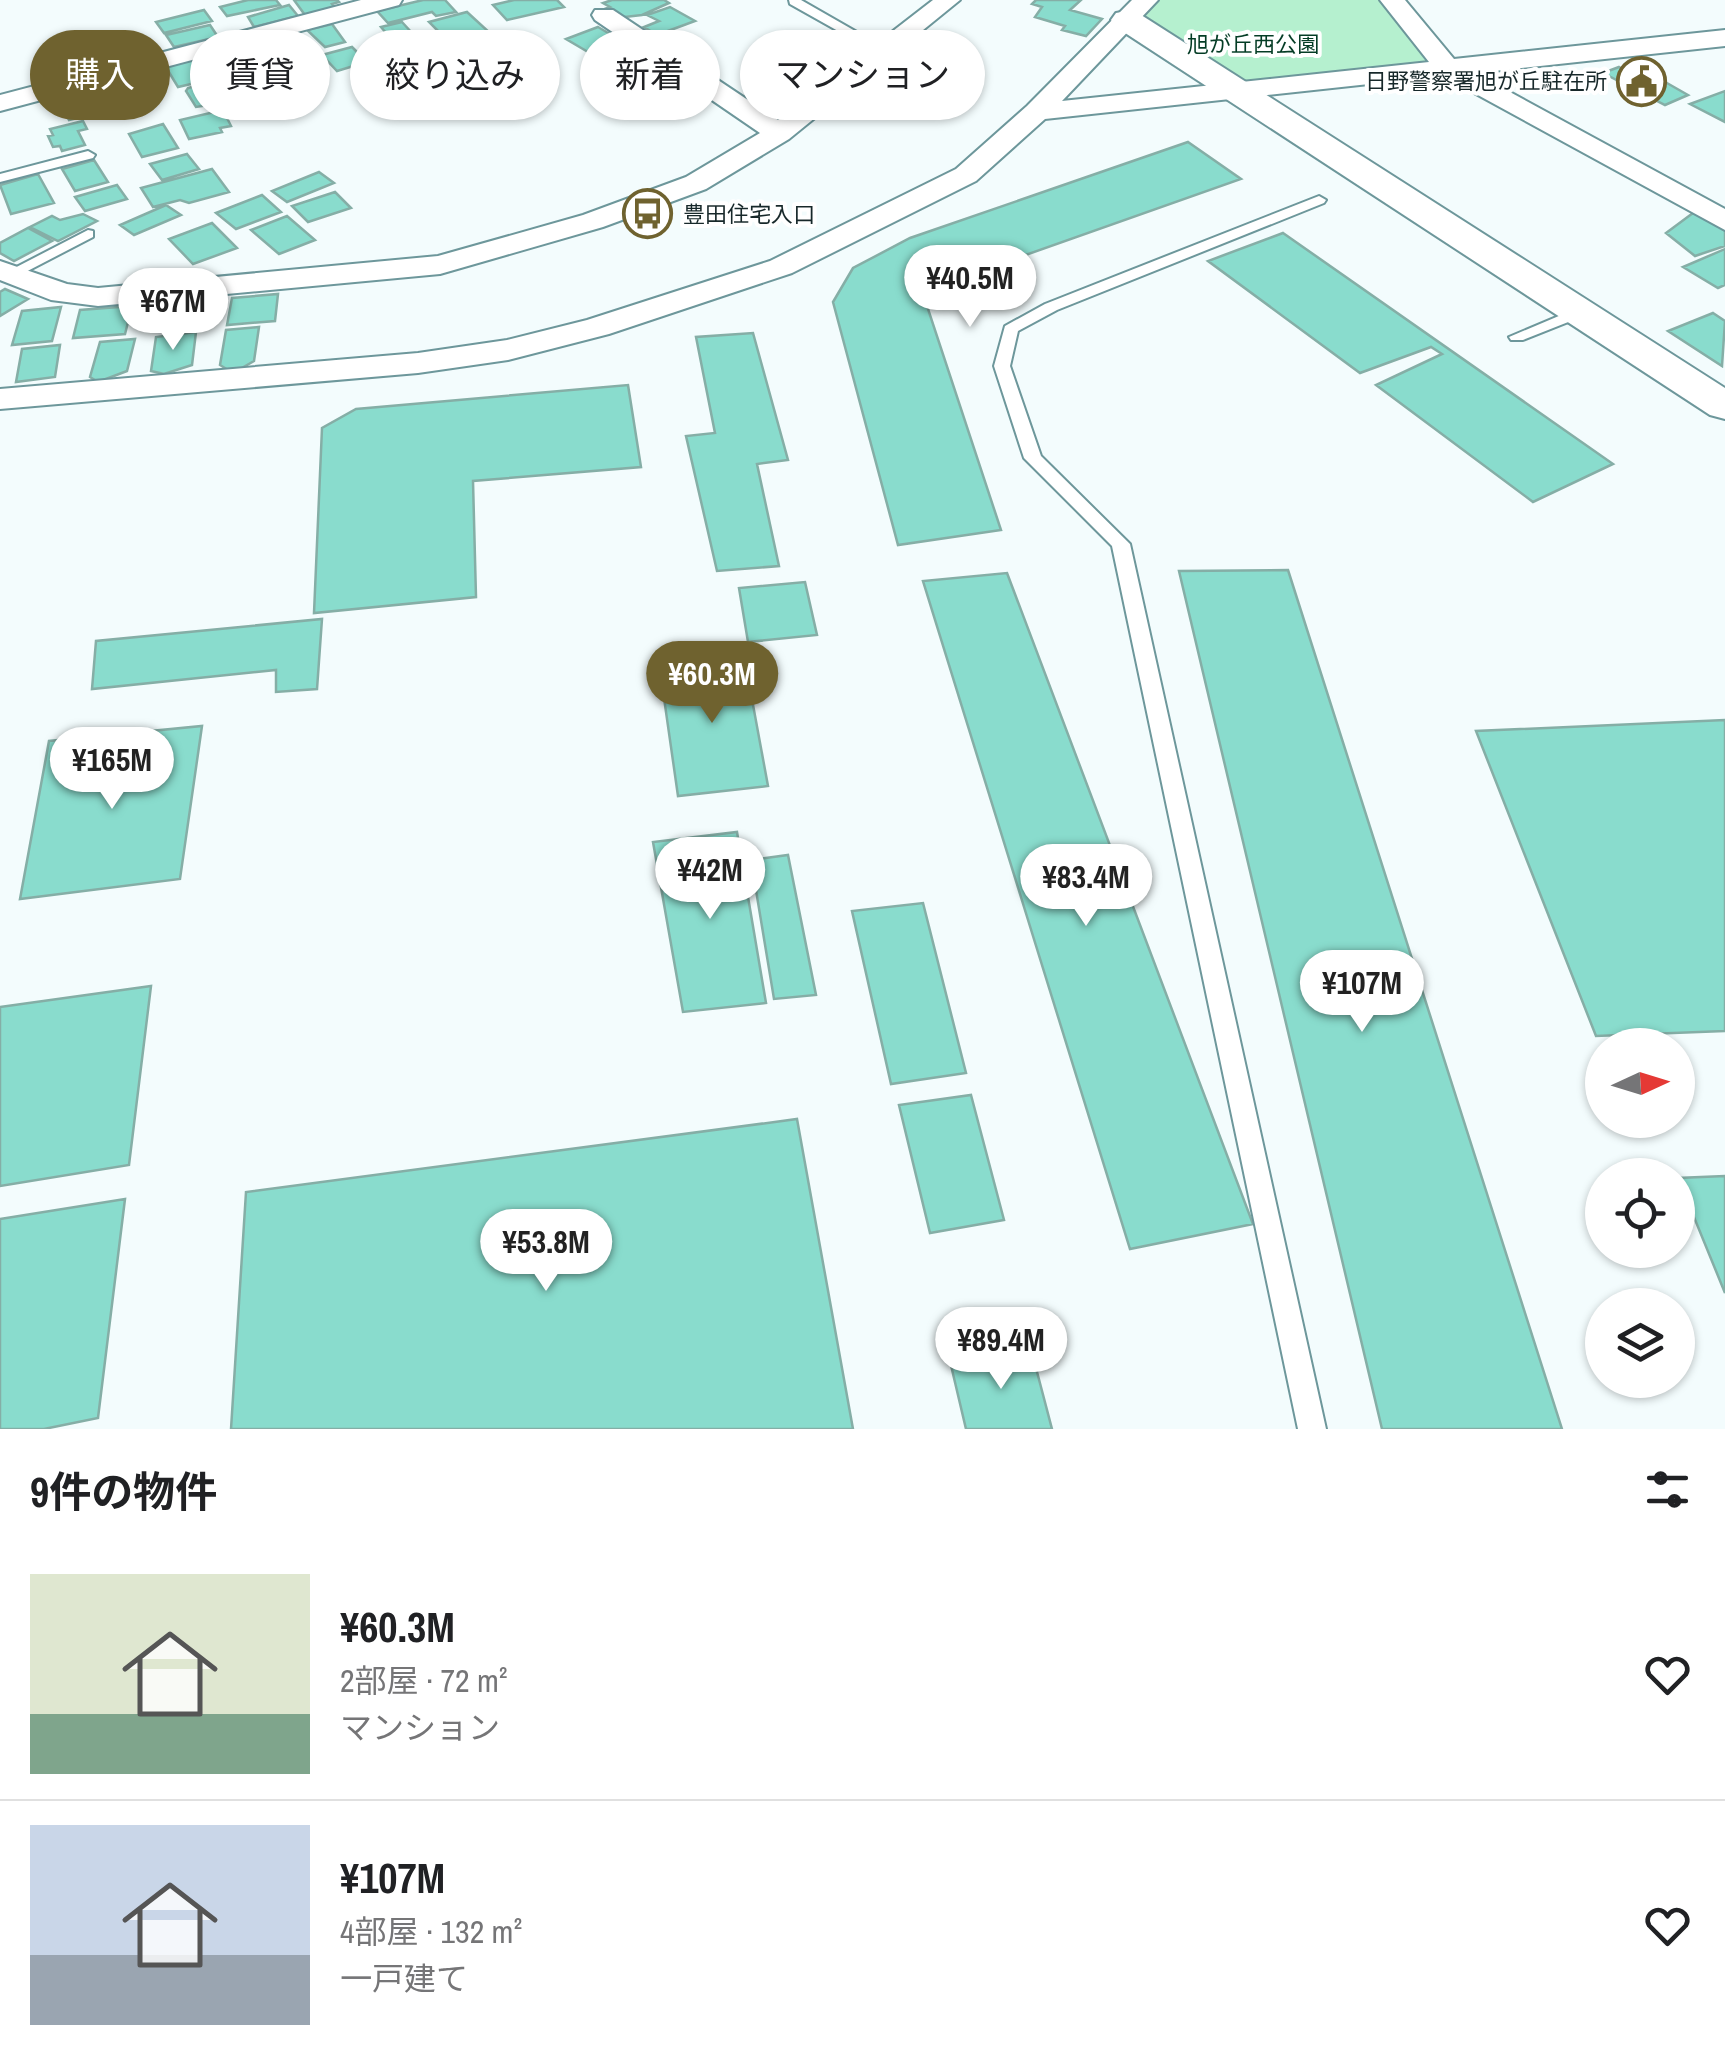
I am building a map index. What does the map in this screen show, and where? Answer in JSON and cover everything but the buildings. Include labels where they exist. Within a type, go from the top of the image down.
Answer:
[{"type":"street","points":[[0,103],[390,0]]},
{"type":"street","points":[[910,30],[948,0]]},
{"type":"street","points":[[1392,0],[1447,68],[1725,221]]},
{"type":"street","points":[[0,399],[418,363],[508,350],[598,327],[781,267],[966,175],[1036,112],[1136,10],[1240,90],[1725,406]]},
{"type":"street","points":[[604,15],[778,133]]},
{"type":"street","points":[[1036,112],[1725,38]]},
{"type":"street","points":[[1681,42],[1725,64]]},
{"type":"street","points":[[6,272],[62,293],[98,298],[440,265],[593,221],[696,183],[795,120]]},
{"type":"lane","points":[[794,1],[846,30]]},
{"type":"lane","points":[[0,178],[88,155]]},
{"type":"lane","points":[[1312,1429],[1121,544],[1033,458],[1002,366],[1011,329],[1051,307],[1319,200]]},
{"type":"lane","points":[[6,272],[88,234]]},
{"type":"lane","points":[[1517,337],[1580,312]]},
{"type":"green space","name":"旭が丘西公園","points":[[1146,0],[1392,0],[1447,68],[1240,90],[1127,20]]},
{"type":"place","name":"日野警察署旭が丘駐在所","points":[[1642,81]]},
{"type":"place","name":"豊田住宅入口","points":[[648,214]]}]
